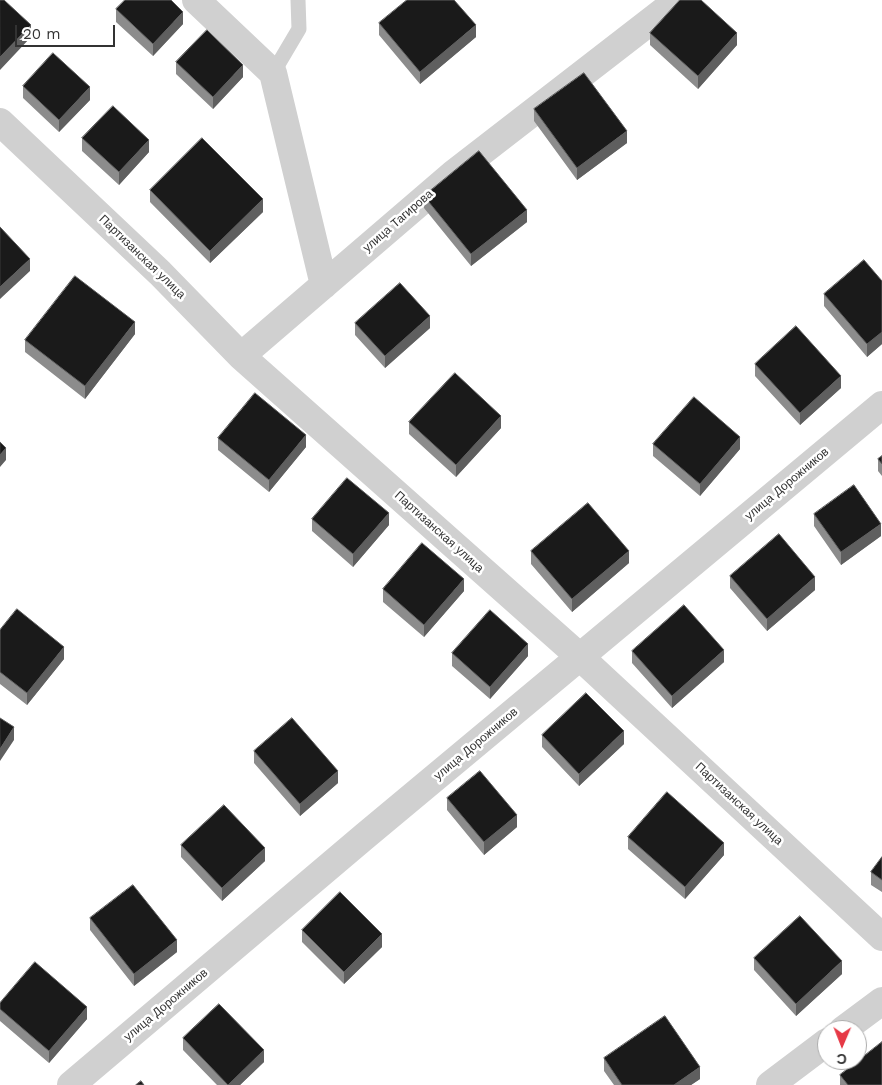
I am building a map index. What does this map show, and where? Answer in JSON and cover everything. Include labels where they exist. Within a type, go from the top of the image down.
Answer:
[{"type":"street","points":[[196,0],[273,73],[324,285]]},
{"type":"street","name":"улица Тагирова","points":[[241,356],[453,174],[678,0]]},
{"type":"street","name":"Партизанская улица","points":[[0,122],[160,272],[241,356],[580,657],[882,937]]},
{"type":"street","name":"улица Дорожников","points":[[71,1085],[882,405]]},
{"type":"street","points":[[856,1020],[882,1001]]},
{"type":"street","points":[[770,1085],[817,1050]]},
{"type":"lane","points":[[273,73],[299,29],[298,0]]},
{"type":"building","points":[[0,0],[4,0],[31,25],[0,57]]},
{"type":"building","points":[[125,0],[171,0],[183,12],[153,44],[116,9]]},
{"type":"building","points":[[407,0],[454,0],[476,25],[420,72],[379,23]]},
{"type":"building","points":[[680,0],[701,0],[737,33],[698,76],[650,33]]},
{"type":"building","points":[[207,30],[243,65],[213,97],[176,62]]},
{"type":"building","points":[[53,53],[90,87],[59,120],[23,86]]},
{"type":"building","points":[[584,73],[627,131],[577,168],[534,109]]},
{"type":"building","points":[[113,106],[149,140],[119,172],[82,138]]},
{"type":"building","points":[[202,138],[263,199],[210,251],[150,190]]},
{"type":"building","points":[[479,151],[527,210],[471,254],[424,196]]},
{"type":"building","points":[[0,227],[30,259],[0,287]]},
{"type":"building","points":[[864,260],[882,281],[882,332],[867,344],[824,294]]},
{"type":"building","points":[[75,276],[135,322],[85,386],[25,340]]},
{"type":"building","points":[[400,283],[430,316],[385,356],[355,323]]},
{"type":"building","points":[[796,326],[841,376],[800,413],[755,364]]},
{"type":"building","points":[[455,373],[501,416],[456,465],[409,422]]},
{"type":"building","points":[[255,393],[306,435],[269,480],[218,438]]},
{"type":"building","points":[[694,397],[740,437],[700,484],[653,444]]},
{"type":"building","points":[[0,442],[6,448],[0,455]]},
{"type":"building","points":[[882,456],[882,464],[878,459]]},
{"type":"building","points":[[347,478],[389,513],[353,554],[312,519]]},
{"type":"building","points":[[854,485],[881,524],[841,552],[814,514]]},
{"type":"building","points":[[588,503],[629,551],[572,599],[531,551]]},
{"type":"building","points":[[779,534],[815,577],[767,619],[730,576]]},
{"type":"building","points":[[422,543],[464,579],[424,625],[383,589]]},
{"type":"building","points":[[684,605],[724,650],[672,696],[632,651]]},
{"type":"building","points":[[17,609],[64,647],[27,693],[0,672],[0,630]]},
{"type":"building","points":[[490,610],[528,644],[490,687],[452,653]]},
{"type":"building","points":[[586,693],[624,731],[579,774],[542,735]]},
{"type":"building","points":[[0,718],[14,727],[0,749]]},
{"type":"building","points":[[292,718],[338,771],[300,804],[254,751]]},
{"type":"building","points":[[480,771],[517,815],[484,842],[447,798]]},
{"type":"building","points":[[667,792],[724,843],[685,887],[628,837]]},
{"type":"building","points":[[224,805],[265,848],[222,888],[181,845]]},
{"type":"building","points":[[882,857],[882,880],[871,872]]},
{"type":"building","points":[[133,885],[177,940],[134,974],[90,918]]},
{"type":"building","points":[[340,892],[382,934],[344,972],[302,930]]},
{"type":"building","points":[[800,916],[842,961],[796,1004],[754,958]]},
{"type":"building","points":[[35,962],[87,1007],[49,1051],[0,1009],[0,1003]]},
{"type":"building","points":[[219,1004],[264,1050],[228,1085],[183,1038]]},
{"type":"building","points":[[665,1016],[700,1067],[674,1085],[622,1085],[604,1058]]},
{"type":"building","points":[[882,1042],[882,1085],[848,1085],[840,1075],[846,1070],[867,1070],[867,1054]]},
{"type":"building","points":[[141,1081],[144,1085],[136,1085]]}]
